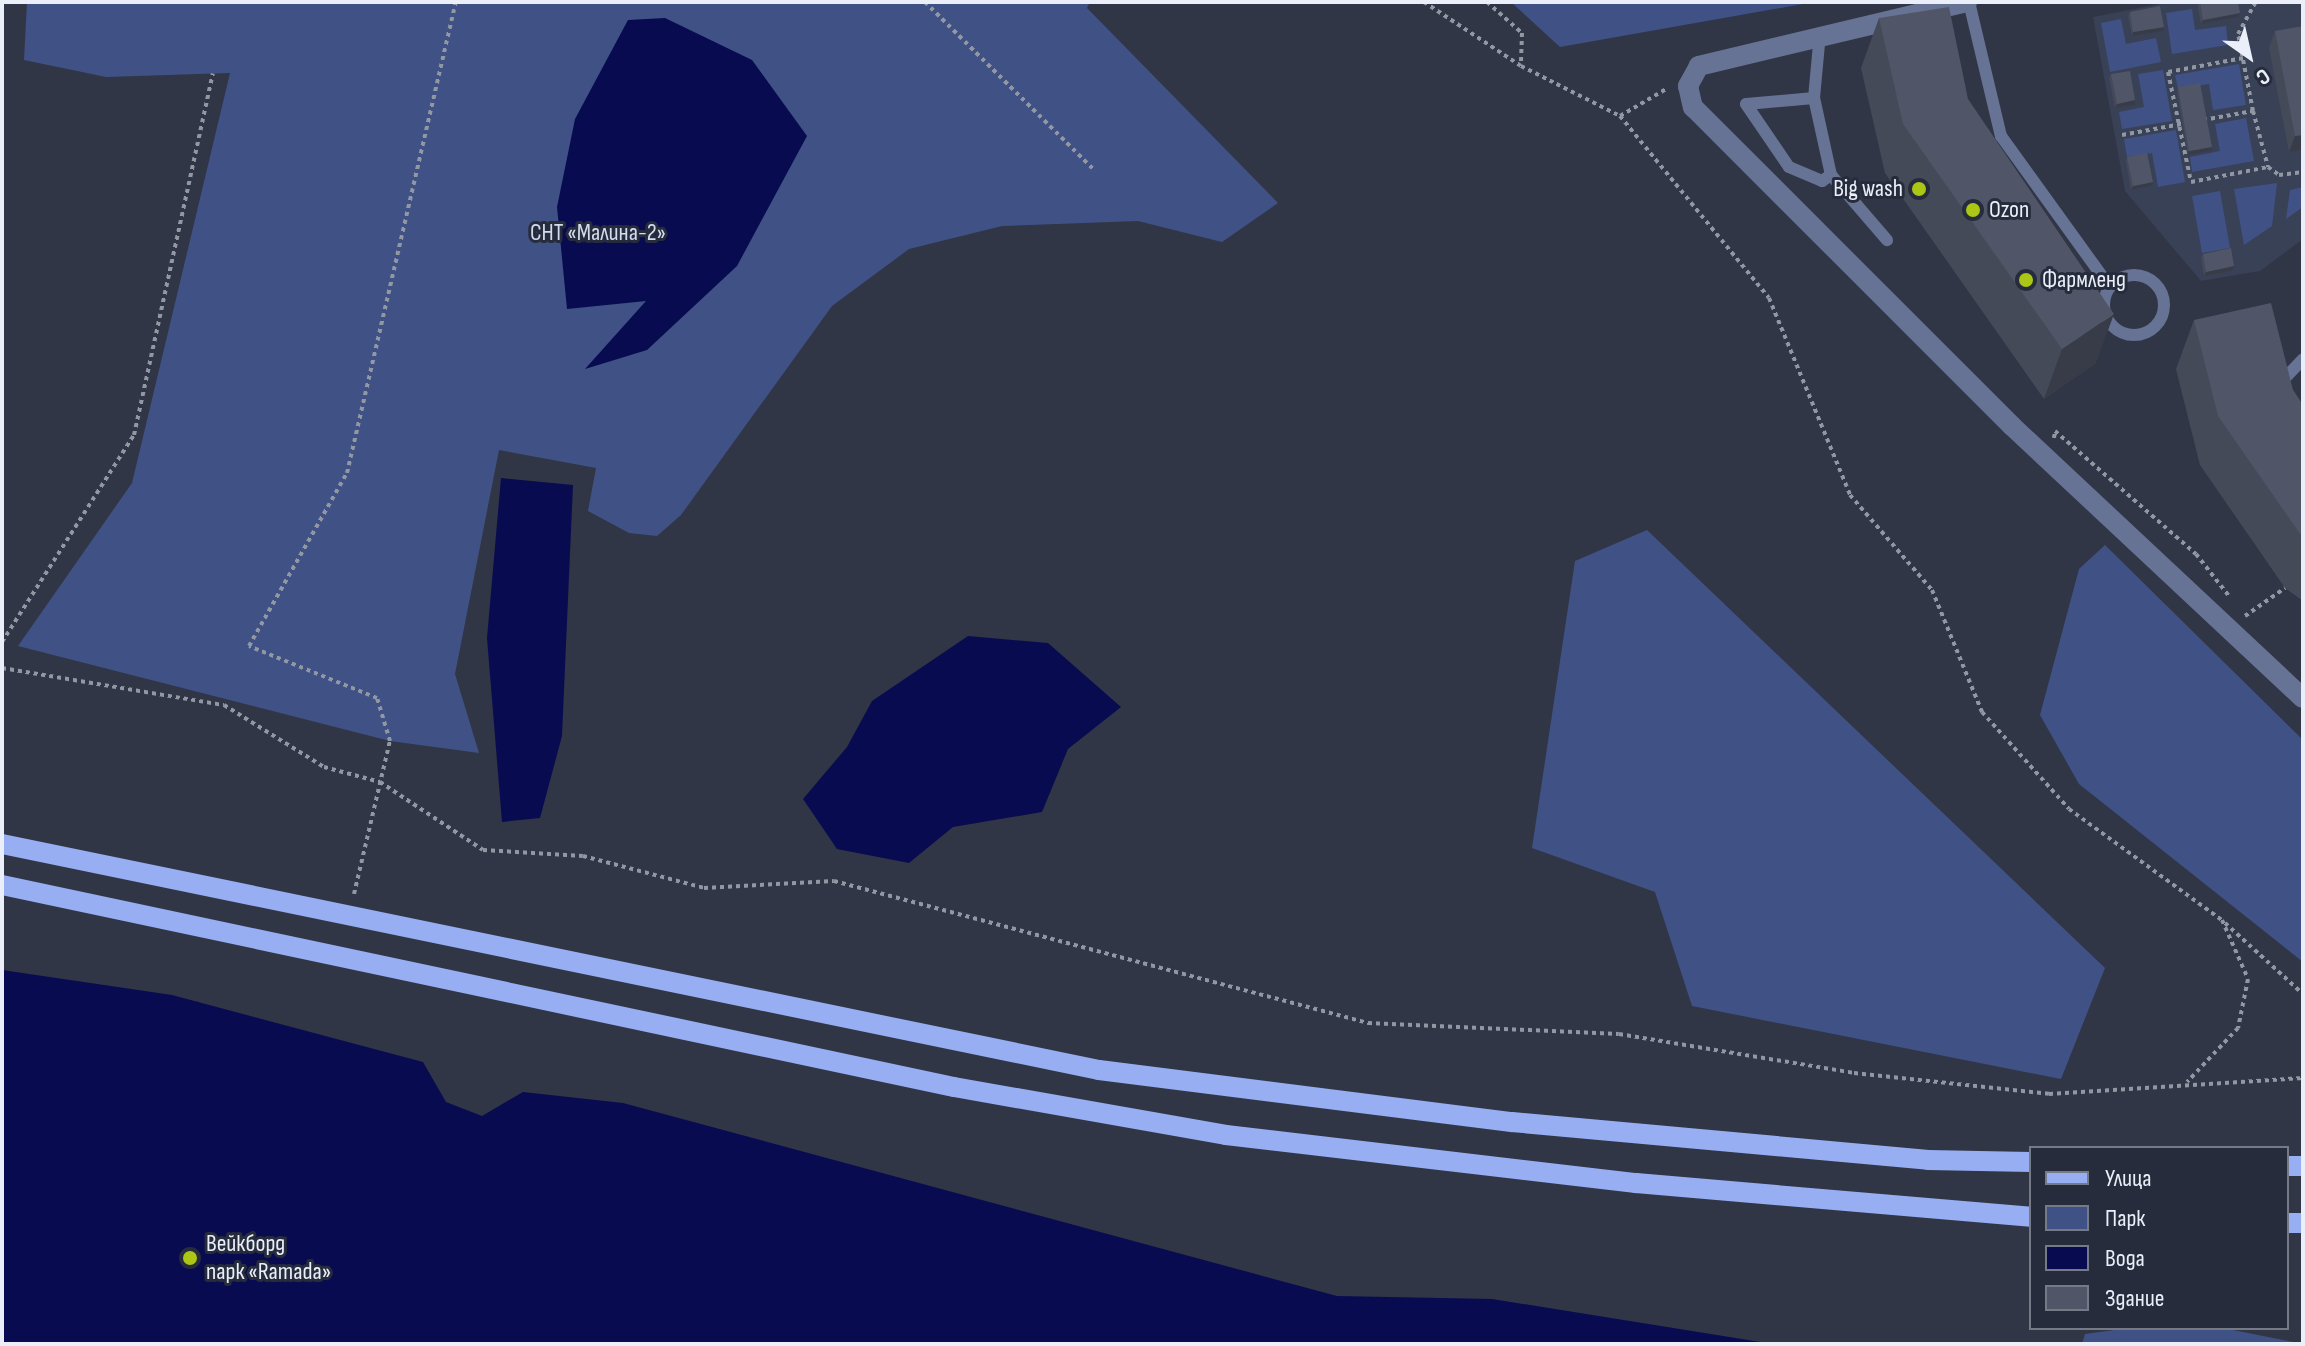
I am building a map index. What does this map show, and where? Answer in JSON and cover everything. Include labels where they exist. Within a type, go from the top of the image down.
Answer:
[{"type":"main road","points":[[2,844],[1099,1070],[1512,1122],[1928,1160],[2029,1162]]},
{"type":"main road","points":[[2,885],[954,1087],[1226,1135],[1636,1183],[2029,1217]]},
{"type":"street","points":[[1968,2],[1820,33],[1699,66],[1688,86],[1693,107],[2052,464],[2303,698]]},
{"type":"lane","points":[[1968,2],[2001,136],[2110,287],[2107,318],[2117,330],[2149,332],[2161,319],[2164,301],[2146,277],[2127,275],[2110,287]]},
{"type":"lane","points":[[1820,33],[1814,98],[1831,175],[1887,240]]},
{"type":"lane","points":[[1814,98],[1746,104],[1798,174],[1822,181],[1831,175]]},
{"type":"lane","points":[[2280,403],[2281,382],[2303,359]]},
{"type":"path","points":[[349,916],[390,741],[377,698],[249,646],[347,473],[456,2]]},
{"type":"path","points":[[925,2],[1095,171]]},
{"type":"path","points":[[1424,2],[1521,66],[1620,116],[1769,298],[1850,495],[1932,590],[1982,712],[2069,809],[2222,920],[2303,994]]},
{"type":"path","points":[[1487,2],[1522,33],[1521,66]]},
{"type":"path","points":[[2256,2],[2240,20],[2243,58],[2253,111],[2268,167],[2279,175],[2303,172]]},
{"type":"path","points":[[2243,58],[2168,72],[2191,182],[2268,167]]},
{"type":"path","points":[[1620,116],[1699,66]]},
{"type":"path","points":[[2,642],[134,435],[213,74]]},
{"type":"path","points":[[2122,135],[2253,111]]},
{"type":"path","points":[[2052,464],[2055,431],[2196,554],[2255,628]]},
{"type":"path","points":[[2245,616],[2285,588]]},
{"type":"path","points":[[2,668],[224,705],[324,767],[380,782],[483,850],[583,856],[704,888],[834,881],[1368,1023],[1619,1034],[1854,1073],[2049,1094],[2187,1082],[2303,1078]]},
{"type":"path","points":[[2187,1082],[2238,1028],[2248,979],[2222,920]]},
{"type":"shaded area","points":[[2170,2],[2303,2],[2303,239],[2260,271],[2201,281],[2125,191],[2093,17]]},
{"type":"green space","name":"СНТ «Малина-2»","points":[[27,2],[1090,2],[1087,8],[1278,203],[1222,242],[1138,221],[1002,226],[909,249],[832,306],[681,515],[657,536],[629,533],[588,511],[596,468],[499,450],[455,674],[479,753],[390,741],[18,646],[132,483],[230,73],[106,77],[24,60]]},
{"type":"green space","points":[[1511,2],[1814,2],[1560,47]]},
{"type":"green space","points":[[2192,9],[2195,30],[2226,26],[2228,45],[2172,54],[2166,13]]},
{"type":"green space","points":[[2121,19],[2126,44],[2156,38],[2161,62],[2110,72],[2101,23]]},
{"type":"green space","points":[[2239,64],[2246,105],[2213,110],[2209,84],[2178,89],[2175,75]]},
{"type":"green space","points":[[2163,70],[2172,121],[2122,129],[2119,112],[2144,107],[2138,74]]},
{"type":"green space","points":[[2246,118],[2254,161],[2192,172],[2190,157],[2220,151],[2215,124]]},
{"type":"green space","points":[[2176,130],[2185,182],[2158,187],[2152,153],[2127,157],[2124,139]]},
{"type":"green space","points":[[2277,183],[2272,226],[2244,245],[2234,189]]},
{"type":"green space","points":[[2303,187],[2303,207],[2286,219],[2290,190]]},
{"type":"green space","points":[[2220,191],[2230,248],[2202,253],[2192,196]]},
{"type":"green space","points":[[1647,530],[2105,968],[2061,1079],[1692,1006],[1655,892],[1532,848],[1575,561]]},
{"type":"green space","points":[[2105,545],[2303,740],[2303,962],[2079,784],[2040,715],[2079,569]]},
{"type":"green space","points":[[2114,1330],[2233,1330],[2303,1344],[2082,1344],[2085,1334]]},
{"type":"water","points":[[665,18],[752,60],[807,136],[737,266],[647,350],[585,369],[646,301],[567,309],[557,207],[575,119],[628,20]]},
{"type":"water","points":[[501,478],[573,485],[562,736],[540,818],[502,822],[487,638]]},
{"type":"water","points":[[968,636],[1048,643],[1121,707],[1068,749],[1042,812],[953,827],[909,863],[837,849],[803,799],[847,747],[872,701]]},
{"type":"water","points":[[2,970],[172,995],[423,1062],[446,1102],[482,1116],[523,1092],[623,1103],[1337,1296],[1492,1299],[1773,1344],[2,1344]]},
{"type":"building","points":[[2200,2],[2238,2],[2240,13],[2203,20]]},
{"type":"building","points":[[2160,6],[2164,27],[2133,32],[2130,12]]},
{"type":"building","points":[[1949,7],[1968,99],[2114,314],[2062,349],[1903,124],[1879,18]]},
{"type":"building","points":[[2303,26],[2303,135],[2295,136],[2275,31]]},
{"type":"building","points":[[2130,71],[2135,100],[2117,104],[2111,74]]},
{"type":"building","points":[[2200,83],[2212,147],[2189,151],[2178,87]]},
{"type":"building","points":[[2147,153],[2153,182],[2133,186],[2127,157]]},
{"type":"building","points":[[2231,248],[2234,266],[2206,272],[2203,254]]},
{"type":"building","points":[[2271,303],[2293,390],[2303,405],[2303,538],[2218,416],[2194,320]]},
{"type":"place","name":"Big wash","points":[[1919,189]]},
{"type":"place","name":"Ozon","points":[[1973,210]]},
{"type":"place","name":"Фармленд","points":[[2026,280]]},
{"type":"place","name":"Вейкборд парк «Ramada»","points":[[190,1258]]}]
